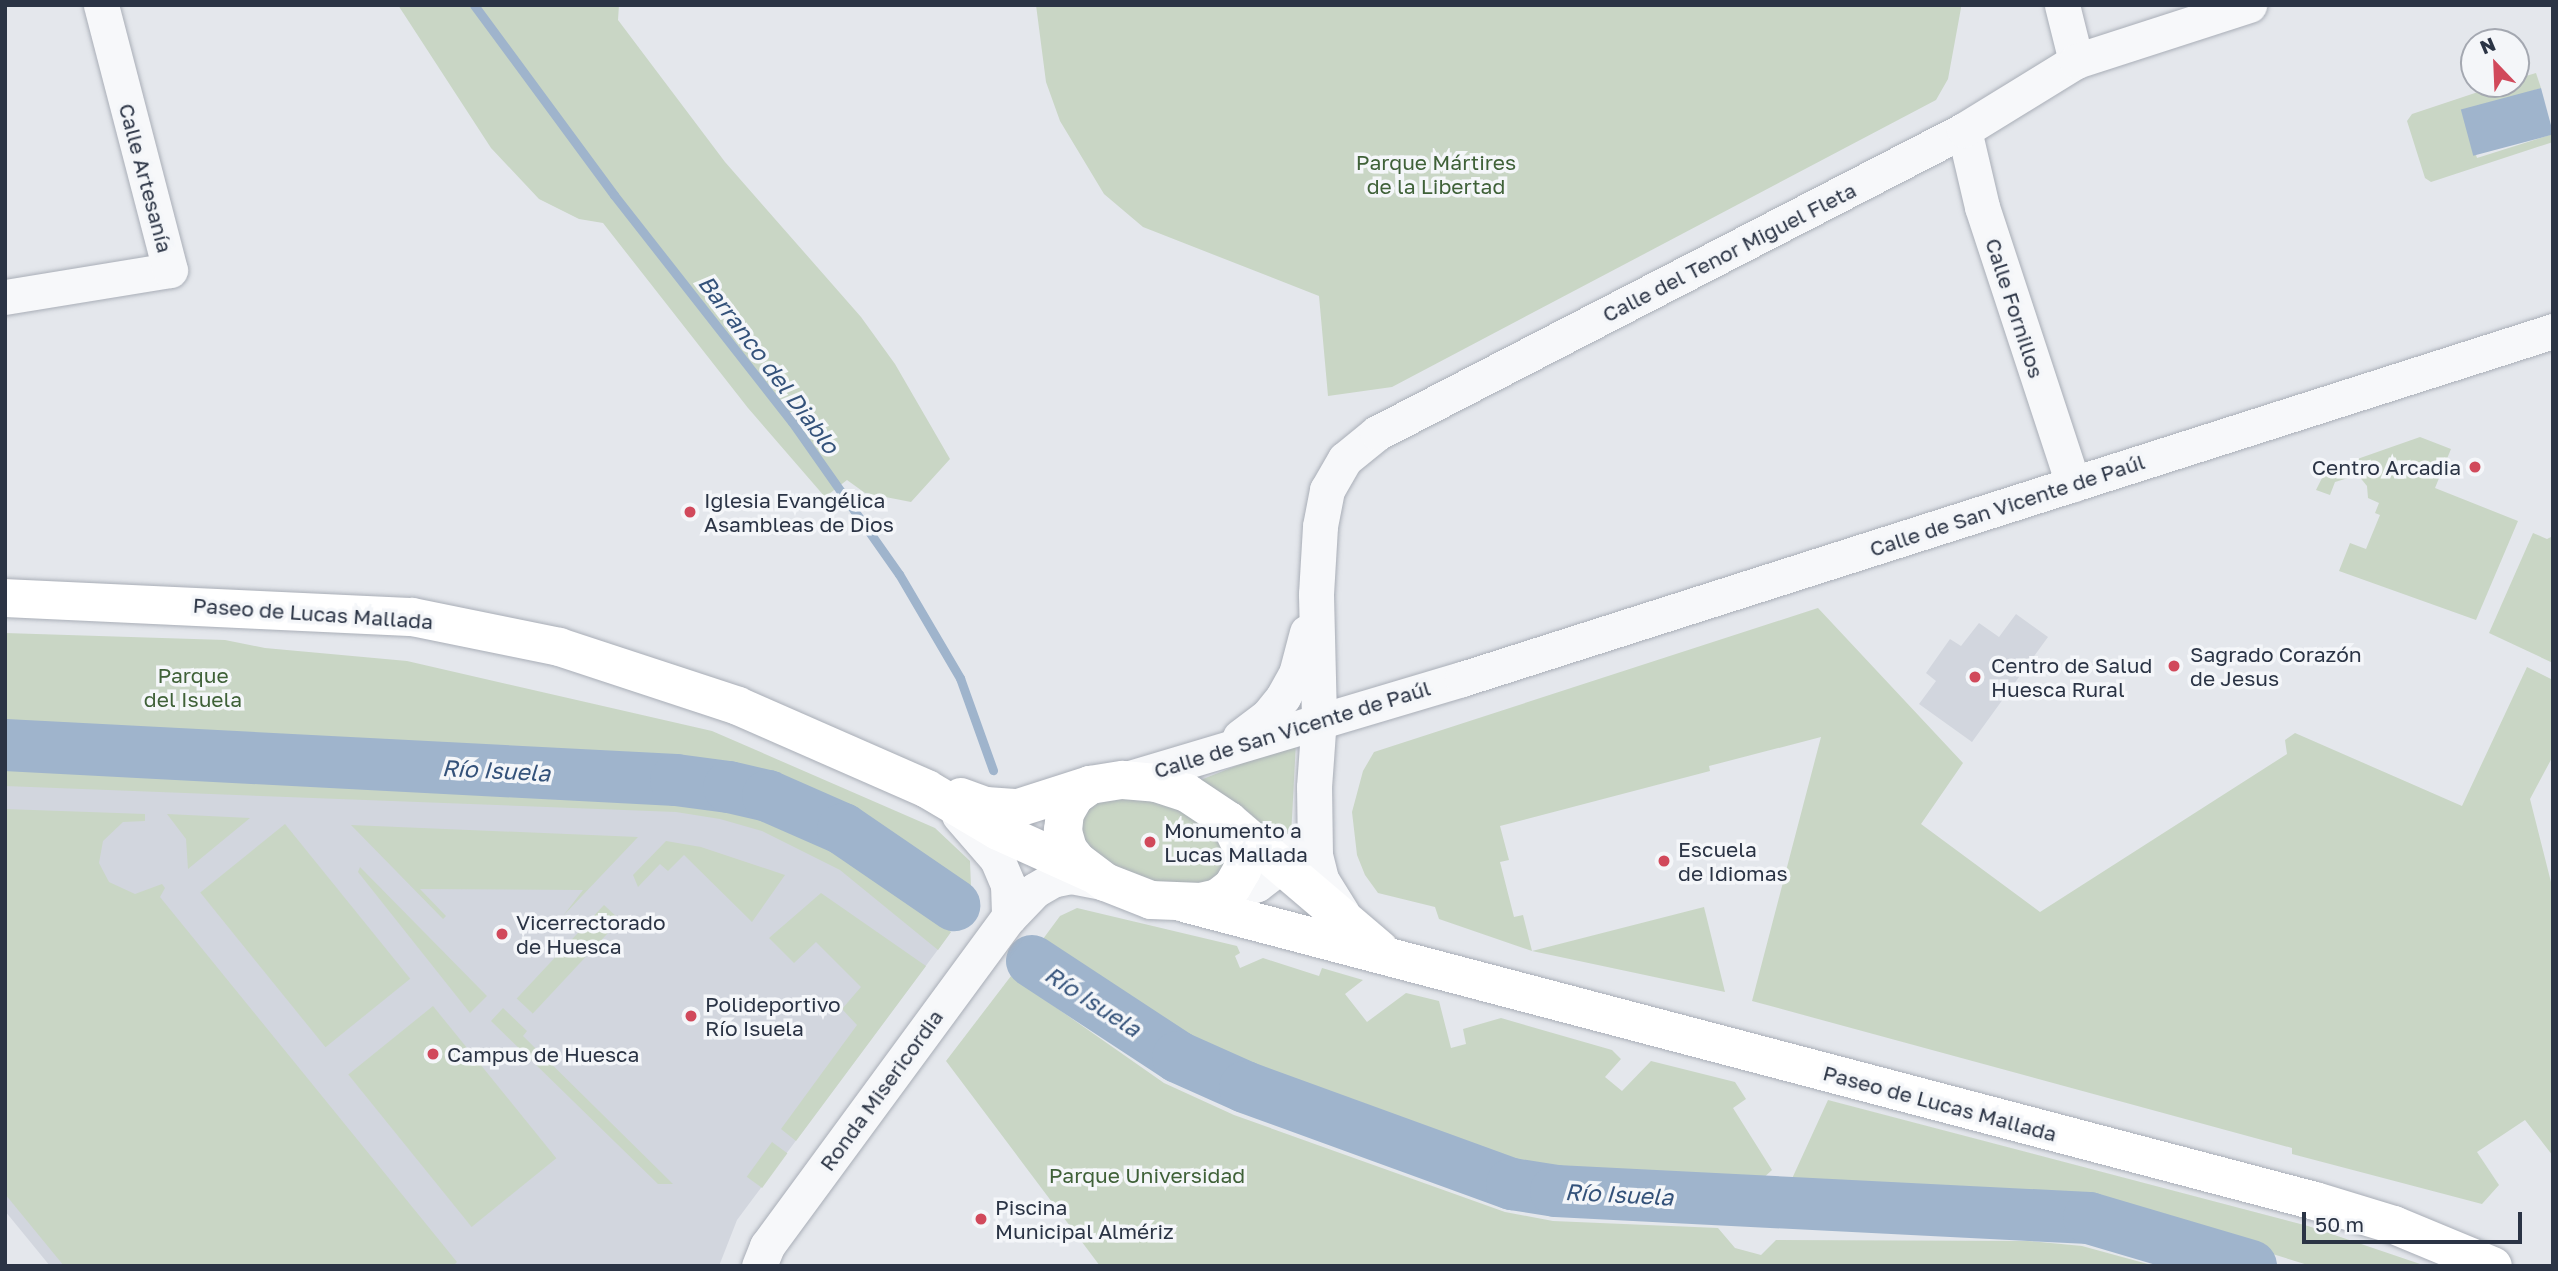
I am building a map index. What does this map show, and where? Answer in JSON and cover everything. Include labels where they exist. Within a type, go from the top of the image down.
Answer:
[{"type":"main road","name":"Paseo de Lucas Mallada","points":[[5,598],[333,610],[412,617],[510,635],[738,706],[939,798],[1098,878]]},
{"type":"main road","points":[[1156,783],[1187,793],[1229,821],[1244,852],[1242,870],[1232,887],[1201,900],[1151,900],[1098,878],[1068,849],[1063,831],[1096,787],[1156,783]]},
{"type":"main road","name":"Paseo de Lucas Mallada","points":[[939,798],[1017,808],[1096,787]]},
{"type":"main road","name":"Paseo de Lucas Mallada","points":[[1229,821],[1383,953]]},
{"type":"main road","name":"Paseo de Lucas Mallada","points":[[1201,900],[1383,953],[2315,1201],[2394,1225],[2493,1266]]},
{"type":"street","name":"Calle Artesanía","points":[[5,297],[170,270],[101,5]]},
{"type":"street","points":[[2062,5],[2076,61]]},
{"type":"street","name":"Calle del Tenor Miguel Fleta","points":[[1198,759],[1239,738],[1268,717],[1283,697],[1302,654],[1316,594],[1327,490],[1345,458],[1377,433],[1964,130],[2076,61],[2249,5]]},
{"type":"street","name":"Calle Fornillos","points":[[1964,130],[1982,206],[2073,484]]},
{"type":"street","name":"Calle de San Vicente de Paúl","points":[[1096,787],[1198,759],[1319,719],[1462,679],[2553,331]]},
{"type":"street","name":"Calle del Tenor Miguel Fleta","points":[[1316,594],[1319,719],[1314,787],[1315,855],[1321,879],[1348,922]]},
{"type":"street","name":"Calle de San Vicente de Paúl","points":[[1201,900],[1256,884],[1282,866],[1304,834],[1314,787],[1325,760],[1358,726],[1462,679]]},
{"type":"street","name":"Ronda Misericordia","points":[[1009,917],[1056,817],[1096,787]]},
{"type":"street","points":[[939,798],[998,859],[1008,885],[1009,917]]},
{"type":"street","name":"Ronda Misericordia","points":[[759,1266],[767,1246],[1009,917],[1035,890],[1052,880],[1071,876],[1098,878]]},
{"type":"shaded area","name":"Centro de Salud Huesca Rural","points":[[2016,614],[2048,637],[1972,742],[1919,704],[1936,681],[1926,673],[1950,639],[1961,646],[1979,623],[1999,637]]},
{"type":"shaded area","name":"Campus de Huesca","points":[[5,762],[720,803],[766,813],[858,858],[951,932],[737,1220],[719,1266],[50,1266],[5,1211]]},
{"type":"green space","points":[[398,5],[619,5],[618,20],[725,162],[861,317],[895,364],[950,459],[911,502],[865,493],[847,480],[825,497],[748,408],[603,223],[579,219],[539,199],[491,148]]},
{"type":"green space","name":"Parque Mártires de la Libertad","points":[[1036,5],[1961,5],[1961,8],[1948,79],[1936,100],[1392,387],[1328,396],[1319,296],[1143,227],[1104,194],[1060,121],[1046,82]]},
{"type":"green space","points":[[2536,73],[2541,88],[2530,92],[2530,75]]},
{"type":"green space","points":[[2460,98],[2511,98],[2463,114],[2477,158],[2553,134],[2553,142],[2431,182],[2425,178],[2407,121],[2412,114]]},
{"type":"green space","points":[[2420,437],[2451,449],[2435,488],[2518,521],[2476,620],[2339,571],[2350,543],[2366,549],[2380,515],[2375,513],[2379,503],[2368,498],[2367,486],[2358,475],[2335,482],[2330,495],[2316,490],[2326,470]]},
{"type":"green space","points":[[2533,533],[2547,539],[2553,536],[2553,663],[2489,633]]},
{"type":"green space","points":[[1818,608],[1963,763],[1921,824],[2040,912],[2287,754],[2285,740],[2295,733],[2462,806],[2527,667],[2553,680],[2553,756],[2530,799],[2553,890],[2553,1156],[2525,1120],[2477,1152],[2499,1185],[2482,1204],[2292,1154],[2292,1148],[1752,1001],[1821,737],[1709,766],[1710,771],[1500,826],[1509,860],[1500,862],[1514,917],[1523,915],[1532,951],[1439,919],[1435,907],[1378,893],[1365,875],[1357,855],[1352,812],[1363,771],[1374,752]]},
{"type":"green space","name":"Parque del Isuela","points":[[5,633],[225,640],[265,648],[407,661],[712,731],[935,828],[970,861],[971,887],[965,894],[853,811],[774,777],[733,767],[678,760],[5,725]]},
{"type":"green space","points":[[1296,742],[1291,837],[1275,842],[1248,812],[1198,781]]},
{"type":"green space","points":[[5,762],[720,803],[766,813],[858,858],[951,932],[938,950],[840,870],[762,831],[720,819],[676,812],[5,786]]},
{"type":"green space","points":[[1108,797],[1167,802],[1218,832],[1227,866],[1211,884],[1184,888],[1126,875],[1082,842],[1080,817],[1086,807]]},
{"type":"green space","points":[[5,809],[145,814],[145,821],[123,822],[103,841],[99,863],[109,882],[135,894],[162,884],[165,888],[160,897],[457,1262],[453,1266],[64,1266],[5,1194]]},
{"type":"green space","points":[[167,814],[250,818],[188,869],[186,839]]},
{"type":"green space","points":[[285,824],[410,979],[326,1047],[200,893]]},
{"type":"green space","points":[[351,825],[638,837],[563,916],[583,890],[420,889],[446,916],[443,919]]},
{"type":"green space","points":[[666,841],[701,847],[785,875],[752,922],[684,855],[668,871],[660,864],[638,887],[633,875]]},
{"type":"green space","points":[[360,867],[487,996],[470,1013],[358,872]]},
{"type":"green space","points":[[821,893],[926,966],[796,1141],[781,1129],[857,1025],[842,1009],[861,987],[816,942],[794,963],[769,938]]},
{"type":"green space","points":[[604,905],[620,920],[533,1014],[517,999]]},
{"type":"green space","points":[[1704,907],[1725,992],[1532,951]]},
{"type":"green space","points":[[1077,908],[1237,946],[1240,953],[1235,956],[1240,968],[1263,958],[1319,976],[1322,968],[1363,980],[1345,994],[1367,1022],[1406,993],[1439,1001],[1451,1048],[1466,1044],[1463,1029],[1501,1018],[1612,1050],[1621,1059],[1605,1077],[1622,1091],[1651,1061],[1735,1082],[1746,1099],[1733,1108],[1772,1170],[1760,1181],[1559,1171],[1517,1164],[1253,1069],[1188,1039],[1144,1012],[1043,939],[1060,916]]},
{"type":"green space","name":"Parque Universidad","points":[[1011,976],[1164,1083],[1234,1115],[1505,1212],[1553,1221],[1718,1228],[1735,1248],[1761,1255],[1776,1240],[2028,1241],[2082,1246],[2155,1266],[1100,1266],[946,1061]]},
{"type":"green space","points":[[433,1006],[556,1158],[472,1227],[348,1075]]},
{"type":"green space","points":[[503,1008],[527,1031],[523,1036],[673,1184],[658,1184],[491,1021]]},
{"type":"green space","points":[[1828,1100],[2308,1226],[2426,1266],[2311,1266],[2092,1198],[1790,1183]]},
{"type":"green space","points":[[772,1142],[787,1153],[762,1188],[747,1177]]},
{"type":"water","points":[[2541,88],[2553,134],[2473,156],[2461,109],[2504,98],[2530,98],[2530,91]]},
{"type":"waterway","name":"Barranco del Diablo","points":[[474,5],[614,195],[792,422],[899,574],[960,678],[993,770]]},
{"type":"waterway","name":"Río Isuela","points":[[5,745],[676,780],[729,787],[768,796],[843,829],[954,905]]},
{"type":"waterway","name":"Río Isuela","points":[[1032,961],[1178,1057],[1245,1087],[1512,1184],[1556,1191],[2089,1218],[2251,1266]]},
{"type":"place","name":"Centro Arcadia","points":[[2475,467]]},
{"type":"place","name":"Iglesia Evangélica Asambleas de Dios","points":[[690,512]]},
{"type":"place","name":"Sagrado Corazón de Jesus","points":[[2174,666]]},
{"type":"place","name":"Centro de Salud Huesca Rural","points":[[1975,677]]},
{"type":"place","name":"Monumento a Lucas Mallada","points":[[1150,842]]},
{"type":"place","name":"Escuela de Idiomas","points":[[1664,861]]},
{"type":"place","name":"Vicerrectorado de Huesca","points":[[502,934]]},
{"type":"place","name":"Polideportivo Río Isuela","points":[[691,1016]]},
{"type":"place","name":"Campus de Huesca","points":[[433,1054]]},
{"type":"place","name":"Piscina Municipal Almériz","points":[[981,1219]]}]
